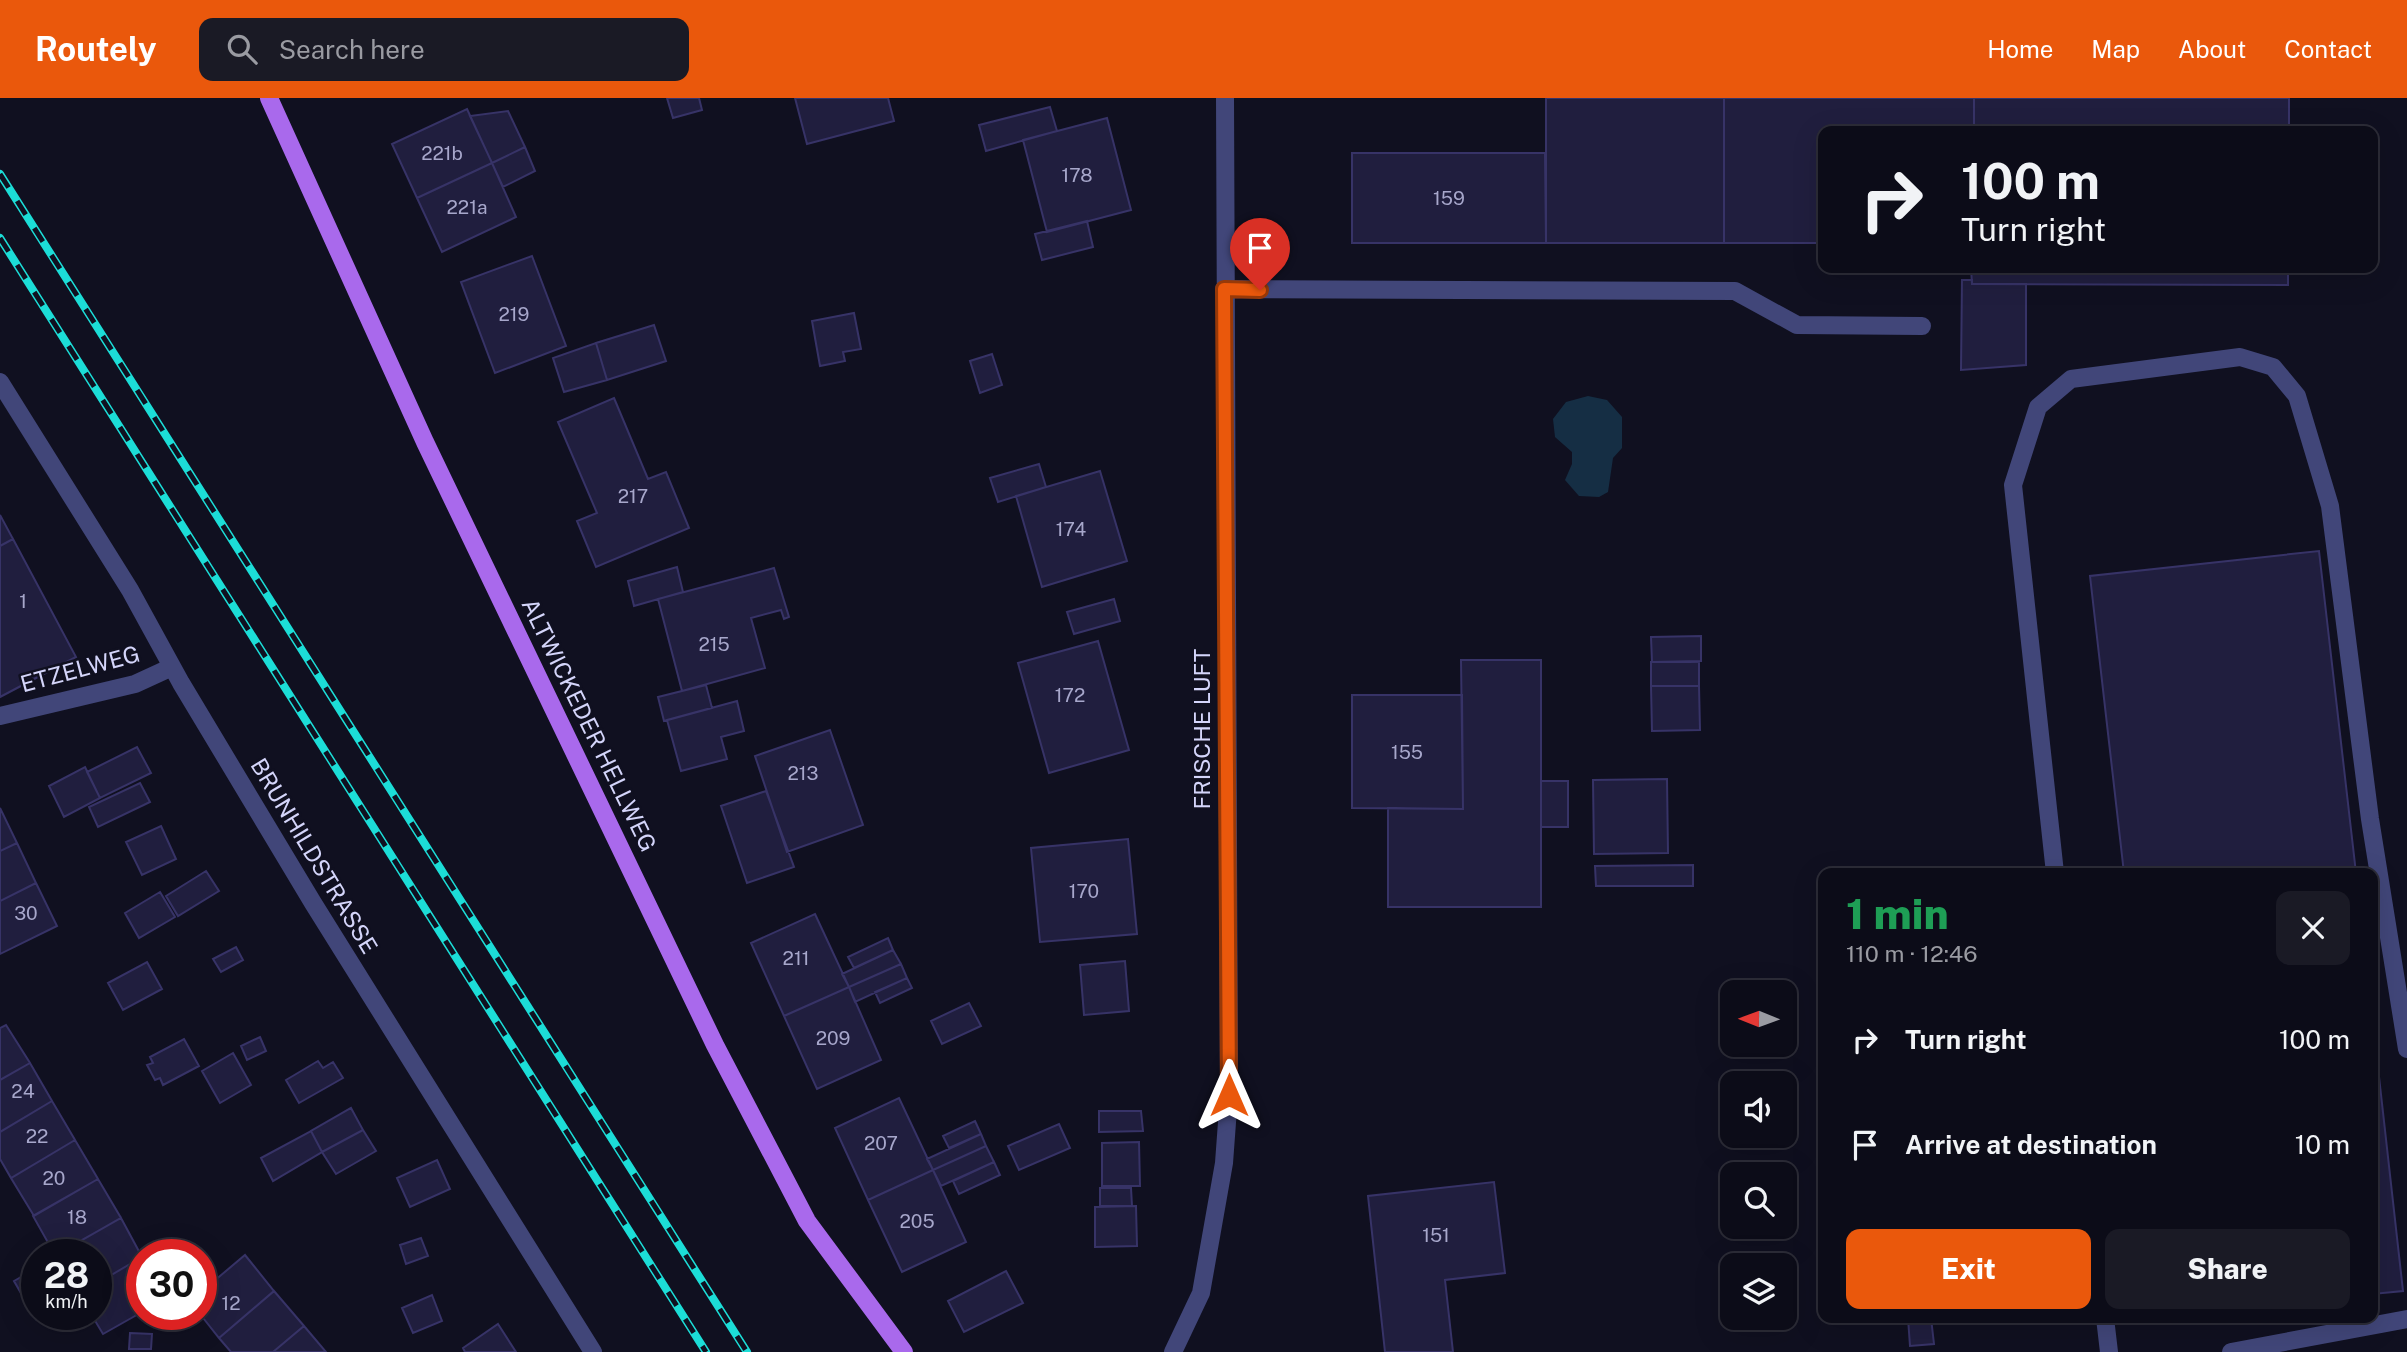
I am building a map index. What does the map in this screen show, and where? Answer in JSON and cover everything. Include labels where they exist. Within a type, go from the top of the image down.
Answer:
[{"type":"main road","name":"ALTWICKEDER HELLWEG","points":[[268,98],[425,442],[715,1045],[807,1221],[904,1352]]},
{"type":"street","name":"FRISCHE LUFT","points":[[1173,1352],[1200,1293],[1224,1163],[1229,1095],[1225,98]]},
{"type":"street","points":[[1224,289],[1735,292],[1797,325],[1922,326]]},
{"type":"street","points":[[2054,868],[2013,485],[2038,407],[2071,379],[2240,357],[2273,367],[2297,396],[2330,506],[2378,868]]},
{"type":"street","name":"BRUNHILDSTRASSE","points":[[0,382],[130,590],[172,667],[327,927],[593,1352]]},
{"type":"street","name":"ETZELWEG","points":[[0,716],[135,684],[172,667]]},
{"type":"street","points":[[2378,869],[2407,1049]]},
{"type":"street","points":[[2231,1352],[2407,1319]]},
{"type":"street","points":[[2106,1323],[2109,1352]]},
{"type":"water","points":[[1588,396],[1607,400],[1622,417],[1622,448],[1613,458],[1608,492],[1599,497],[1579,496],[1565,480],[1572,464],[1572,452],[1555,437],[1553,419],[1566,402]]},
{"type":"building","points":[[667,98],[699,98],[702,110],[673,118]]},
{"type":"building","points":[[795,98],[888,98],[894,121],[807,144]]},
{"type":"building","points":[[1546,98],[1724,98],[1724,243],[1546,243]]},
{"type":"building","points":[[1724,98],[1974,98],[1974,126],[1818,126],[1818,243],[1724,243]]},
{"type":"building","points":[[1974,98],[2289,98],[2289,126],[1974,126]]},
{"type":"building","points":[[1050,107],[1057,131],[986,151],[979,125]]},
{"type":"building","points":[[467,109],[492,163],[417,198],[392,144]]},
{"type":"building","points":[[508,111],[525,147],[492,163],[470,116]]},
{"type":"building","points":[[1107,118],[1131,210],[1047,232],[1023,140]]},
{"type":"building","points":[[525,147],[535,171],[503,187],[492,163]]},
{"type":"building","points":[[1352,153],[1545,153],[1546,243],[1352,243]]},
{"type":"building","points":[[492,163],[516,217],[442,252],[417,198]]},
{"type":"building","points":[[1087,221],[1093,247],[1042,260],[1035,234]]},
{"type":"building","points":[[532,256],[566,346],[495,373],[461,282]]},
{"type":"building","points":[[1971,273],[2288,273],[2288,285],[1972,284]]},
{"type":"building","points":[[1962,280],[1972,280],[1972,284],[2026,284],[2026,365],[1961,370]]},
{"type":"building","points":[[854,313],[861,349],[843,352],[845,361],[820,366],[812,321]]},
{"type":"building","points":[[654,325],[666,361],[607,380],[596,343]]},
{"type":"building","points":[[596,343],[607,380],[564,392],[553,358]]},
{"type":"building","points":[[992,354],[1002,385],[980,393],[970,361]]},
{"type":"building","points":[[614,398],[648,479],[666,472],[689,528],[596,567],[577,521],[597,513],[558,422]]},
{"type":"building","points":[[1039,464],[1046,487],[998,502],[990,478]]},
{"type":"building","points":[[1100,471],[1127,561],[1042,587],[1016,496]]},
{"type":"building","points":[[0,515],[13,539],[0,546]]},
{"type":"building","points":[[13,539],[76,657],[0,697],[0,546]]},
{"type":"building","points":[[2319,551],[2355,868],[2123,868],[2090,576]]},
{"type":"building","points":[[677,567],[683,592],[634,606],[628,581]]},
{"type":"building","points":[[774,568],[789,617],[784,619],[781,610],[751,618],[765,668],[682,691],[658,599]]},
{"type":"building","points":[[1114,599],[1120,621],[1074,634],[1067,612]]},
{"type":"building","points":[[1701,636],[1701,661],[1652,662],[1651,637]]},
{"type":"building","points":[[1098,641],[1129,750],[1049,773],[1018,663]]},
{"type":"building","points":[[1461,660],[1541,660],[1541,907],[1388,907],[1388,808],[1463,809]]},
{"type":"building","points":[[1651,662],[1699,662],[1699,686],[1651,686]]},
{"type":"building","points":[[706,685],[712,708],[664,721],[658,697]]},
{"type":"building","points":[[1651,686],[1699,686],[1700,730],[1652,731]]},
{"type":"building","points":[[1352,695],[1462,695],[1463,809],[1352,808]]},
{"type":"building","points":[[737,701],[744,731],[721,737],[727,759],[681,771],[667,720]]},
{"type":"building","points":[[830,730],[863,825],[787,852],[755,756]]},
{"type":"building","points":[[137,747],[151,773],[100,798],[87,772]]},
{"type":"building","points":[[85,767],[100,798],[64,817],[49,786]]},
{"type":"building","points":[[1667,779],[1668,853],[1594,854],[1593,780]]},
{"type":"building","points":[[1541,781],[1568,781],[1568,827],[1541,827]]},
{"type":"building","points":[[140,783],[150,802],[98,827],[89,807]]},
{"type":"building","points":[[766,791],[794,867],[747,883],[721,806]]},
{"type":"building","points":[[0,808],[17,843],[0,851]]},
{"type":"building","points":[[161,826],[176,859],[142,875],[126,842]]},
{"type":"building","points":[[1128,839],[1137,934],[1040,942],[1031,848]]},
{"type":"building","points":[[17,843],[36,883],[0,901],[0,851]]},
{"type":"building","points":[[1693,865],[1693,886],[1596,886],[1595,866]]},
{"type":"building","points":[[206,871],[219,891],[178,916],[166,896]]},
{"type":"building","points":[[36,883],[57,926],[0,954],[0,901]]},
{"type":"building","points":[[160,892],[175,917],[139,938],[125,913]]},
{"type":"building","points":[[815,914],[849,987],[784,1016],[751,943]]},
{"type":"building","points":[[888,938],[893,950],[854,968],[848,957]]},
{"type":"building","points":[[236,947],[243,960],[221,972],[213,959]]},
{"type":"building","points":[[893,950],[901,964],[849,987],[842,974]]},
{"type":"building","points":[[1125,961],[1129,1011],[1084,1015],[1080,965]]},
{"type":"building","points":[[147,962],[162,989],[123,1010],[108,983]]},
{"type":"building","points":[[901,964],[907,978],[855,1002],[849,987]]},
{"type":"building","points":[[907,978],[912,988],[880,1003],[875,992]]},
{"type":"building","points":[[849,987],[881,1060],[817,1089],[784,1016]]},
{"type":"building","points":[[969,1003],[981,1026],[942,1044],[931,1021]]},
{"type":"building","points":[[6,1025],[30,1063],[0,1080],[0,1028]]},
{"type":"building","points":[[260,1037],[266,1051],[247,1060],[241,1046]]},
{"type":"building","points":[[184,1039],[199,1066],[163,1085],[160,1078],[155,1080],[147,1065],[153,1063],[150,1057]]},
{"type":"building","points":[[233,1053],[251,1085],[220,1103],[202,1071]]},
{"type":"building","points":[[318,1061],[323,1068],[333,1062],[343,1078],[299,1103],[286,1080]]},
{"type":"building","points":[[30,1063],[52,1101],[0,1132],[0,1080]]},
{"type":"building","points":[[2378,1068],[2403,1291],[2378,1294]]},
{"type":"building","points":[[899,1098],[933,1170],[868,1200],[835,1128]]},
{"type":"building","points":[[52,1101],[75,1140],[11,1178],[0,1159],[0,1132]]},
{"type":"building","points":[[351,1108],[363,1130],[322,1152],[311,1131]]},
{"type":"building","points":[[1099,1111],[1141,1111],[1143,1131],[1099,1132]]},
{"type":"building","points":[[975,1121],[981,1134],[949,1148],[943,1136]]},
{"type":"building","points":[[1059,1124],[1070,1148],[1019,1170],[1008,1146]]},
{"type":"building","points":[[363,1130],[376,1151],[336,1174],[322,1152]]},
{"type":"building","points":[[311,1131],[322,1152],[273,1181],[261,1158]]},
{"type":"building","points":[[981,1134],[986,1146],[933,1170],[927,1159]]},
{"type":"building","points":[[75,1140],[98,1179],[34,1216],[11,1178]]},
{"type":"building","points":[[1139,1142],[1140,1186],[1102,1186],[1102,1143]]},
{"type":"building","points":[[986,1146],[994,1162],[941,1186],[933,1170]]},
{"type":"building","points":[[437,1160],[450,1189],[410,1207],[397,1178]]},
{"type":"building","points":[[994,1162],[1000,1175],[959,1194],[953,1181]]},
{"type":"building","points":[[933,1170],[966,1242],[902,1272],[868,1200]]},
{"type":"building","points":[[98,1179],[121,1218],[84,1239],[46,1239],[33,1216]]},
{"type":"building","points":[[1494,1182],[1505,1273],[1445,1280],[1453,1352],[1385,1352],[1368,1196]]},
{"type":"building","points":[[1100,1188],[1131,1188],[1132,1206],[1100,1206]]},
{"type":"building","points":[[1136,1206],[1137,1246],[1095,1247],[1095,1207]]},
{"type":"building","points":[[121,1218],[132,1239],[126,1239],[126,1266],[112,1275],[112,1239],[84,1239]]},
{"type":"building","points":[[421,1238],[428,1256],[406,1264],[400,1245]]},
{"type":"building","points":[[245,1255],[274,1291],[219,1338],[213,1330],[217,1330],[217,1279]]},
{"type":"building","points":[[126,1266],[126,1321],[112,1329],[112,1275]]},
{"type":"building","points":[[1006,1271],[1023,1303],[964,1332],[948,1301]]},
{"type":"building","points":[[21,1277],[21,1293],[14,1281]]},
{"type":"building","points":[[274,1291],[304,1326],[273,1352],[231,1352],[219,1338]]},
{"type":"building","points":[[432,1295],[442,1321],[413,1333],[402,1308]]},
{"type":"building","points":[[1908,1323],[1932,1323],[1934,1344],[1910,1346]]},
{"type":"building","points":[[498,1324],[516,1352],[465,1352],[463,1348]]},
{"type":"building","points":[[304,1326],[326,1352],[273,1352]]},
{"type":"building","points":[[130,1333],[152,1334],[151,1349],[129,1349]]},
{"type":"railway","points":[[0,174],[747,1352]]},
{"type":"railway","points":[[0,238],[706,1352]]},
{"type":"route","points":[[1229,1095],[1224,289],[1260,290]]}]
